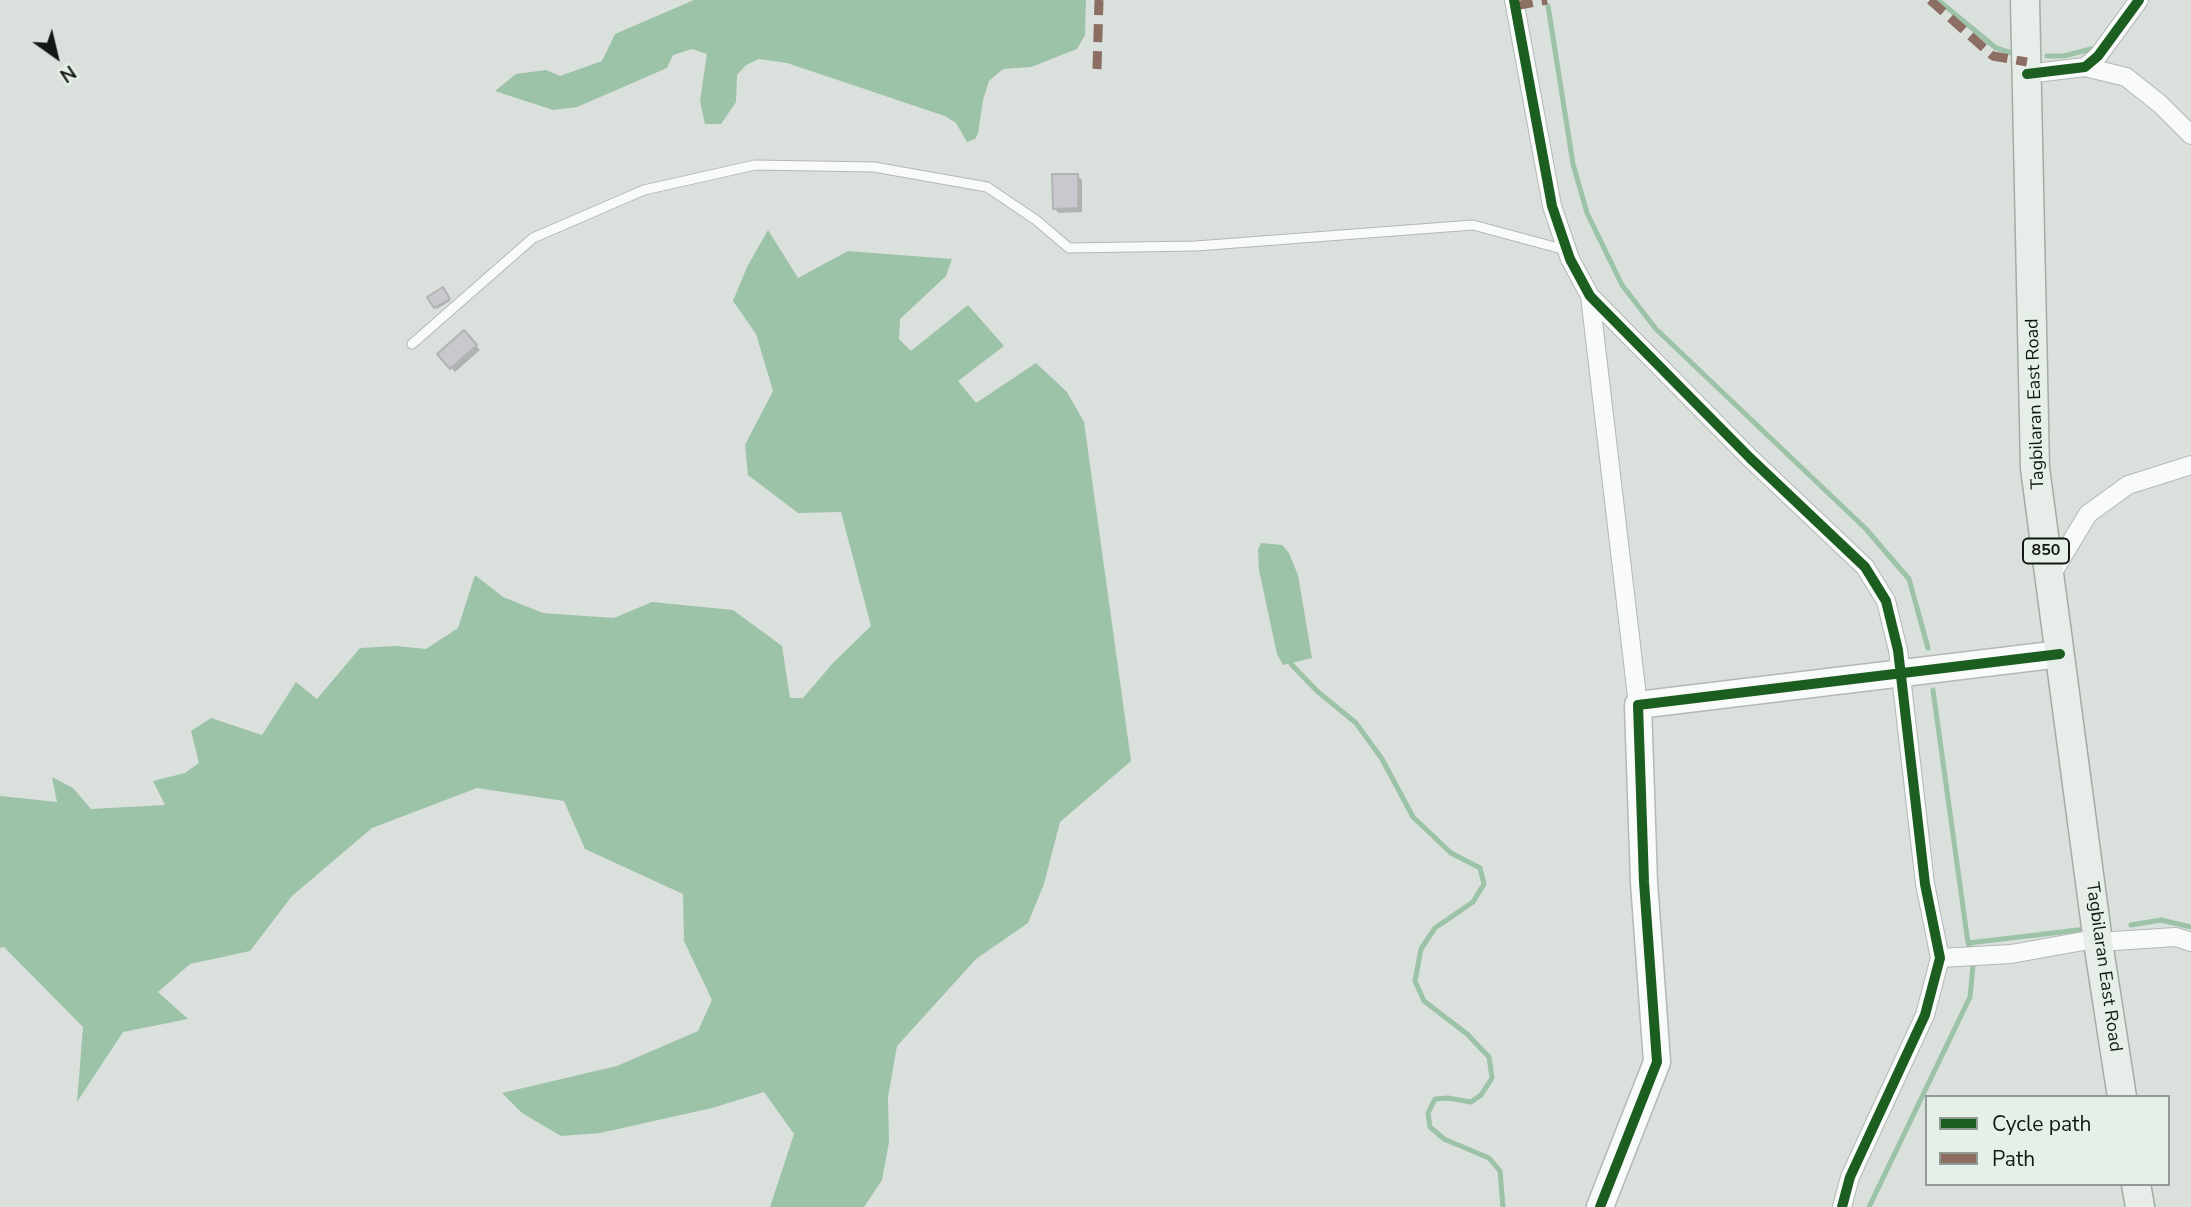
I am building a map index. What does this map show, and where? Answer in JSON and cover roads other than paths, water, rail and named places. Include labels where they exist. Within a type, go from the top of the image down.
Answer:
[{"type":"main road","name":"Tagbilaran East Road","points":[[2025,0],[2035,468],[2098,942],[2122,1095]]},
{"type":"main road","points":[[2136,1186],[2140,1207]]},
{"type":"street","points":[[1514,0],[1552,206],[1570,259],[1590,296],[1750,458],[1865,567],[1886,601],[1898,650],[1925,884],[1940,958],[1925,1015],[1850,1177],[1842,1207]]},
{"type":"street","points":[[2085,66],[2098,56],[2139,0]]},
{"type":"street","points":[[2027,74],[2085,66],[2126,77],[2160,104],[2191,135]]},
{"type":"street","points":[[1590,296],[1638,705],[1644,882],[1657,1062],[1600,1207]]},
{"type":"street","points":[[2050,577],[2088,514],[2128,485],[2191,465]]},
{"type":"street","points":[[1638,705],[2060,654]]},
{"type":"street","points":[[1940,958],[2011,954],[2089,940],[2098,942],[2176,937],[2191,942]]},
{"type":"lane","points":[[412,344],[533,238],[644,190],[754,165],[874,167],[987,187],[1036,220],[1069,248],[1196,246],[1473,225],[1562,249],[1570,259]]},
{"type":"waterway","points":[[1938,0],[1996,48],[2018,55]]},
{"type":"waterway","points":[[1548,6],[1573,164],[1587,213],[1622,285],[1656,329],[1866,529],[1909,579],[1928,648]]},
{"type":"waterway","points":[[2047,56],[2064,56],[2098,45]]},
{"type":"waterway","points":[[1291,664],[1317,691],[1356,723],[1382,759],[1413,817],[1451,853],[1480,868],[1484,884],[1473,902],[1435,928],[1421,949],[1415,981],[1424,1001],[1467,1034],[1489,1057],[1492,1078],[1481,1095],[1471,1102],[1435,1099],[1428,1113],[1430,1127],[1444,1139],[1489,1158],[1500,1171],[1503,1207]]},
{"type":"waterway","points":[[1933,690],[1968,943],[1974,953]]},
{"type":"waterway","points":[[2131,925],[2161,920],[2191,927]]},
{"type":"waterway","points":[[1968,943],[2087,929]]},
{"type":"waterway","points":[[1869,1207],[1970,997],[1973,966]]}]
